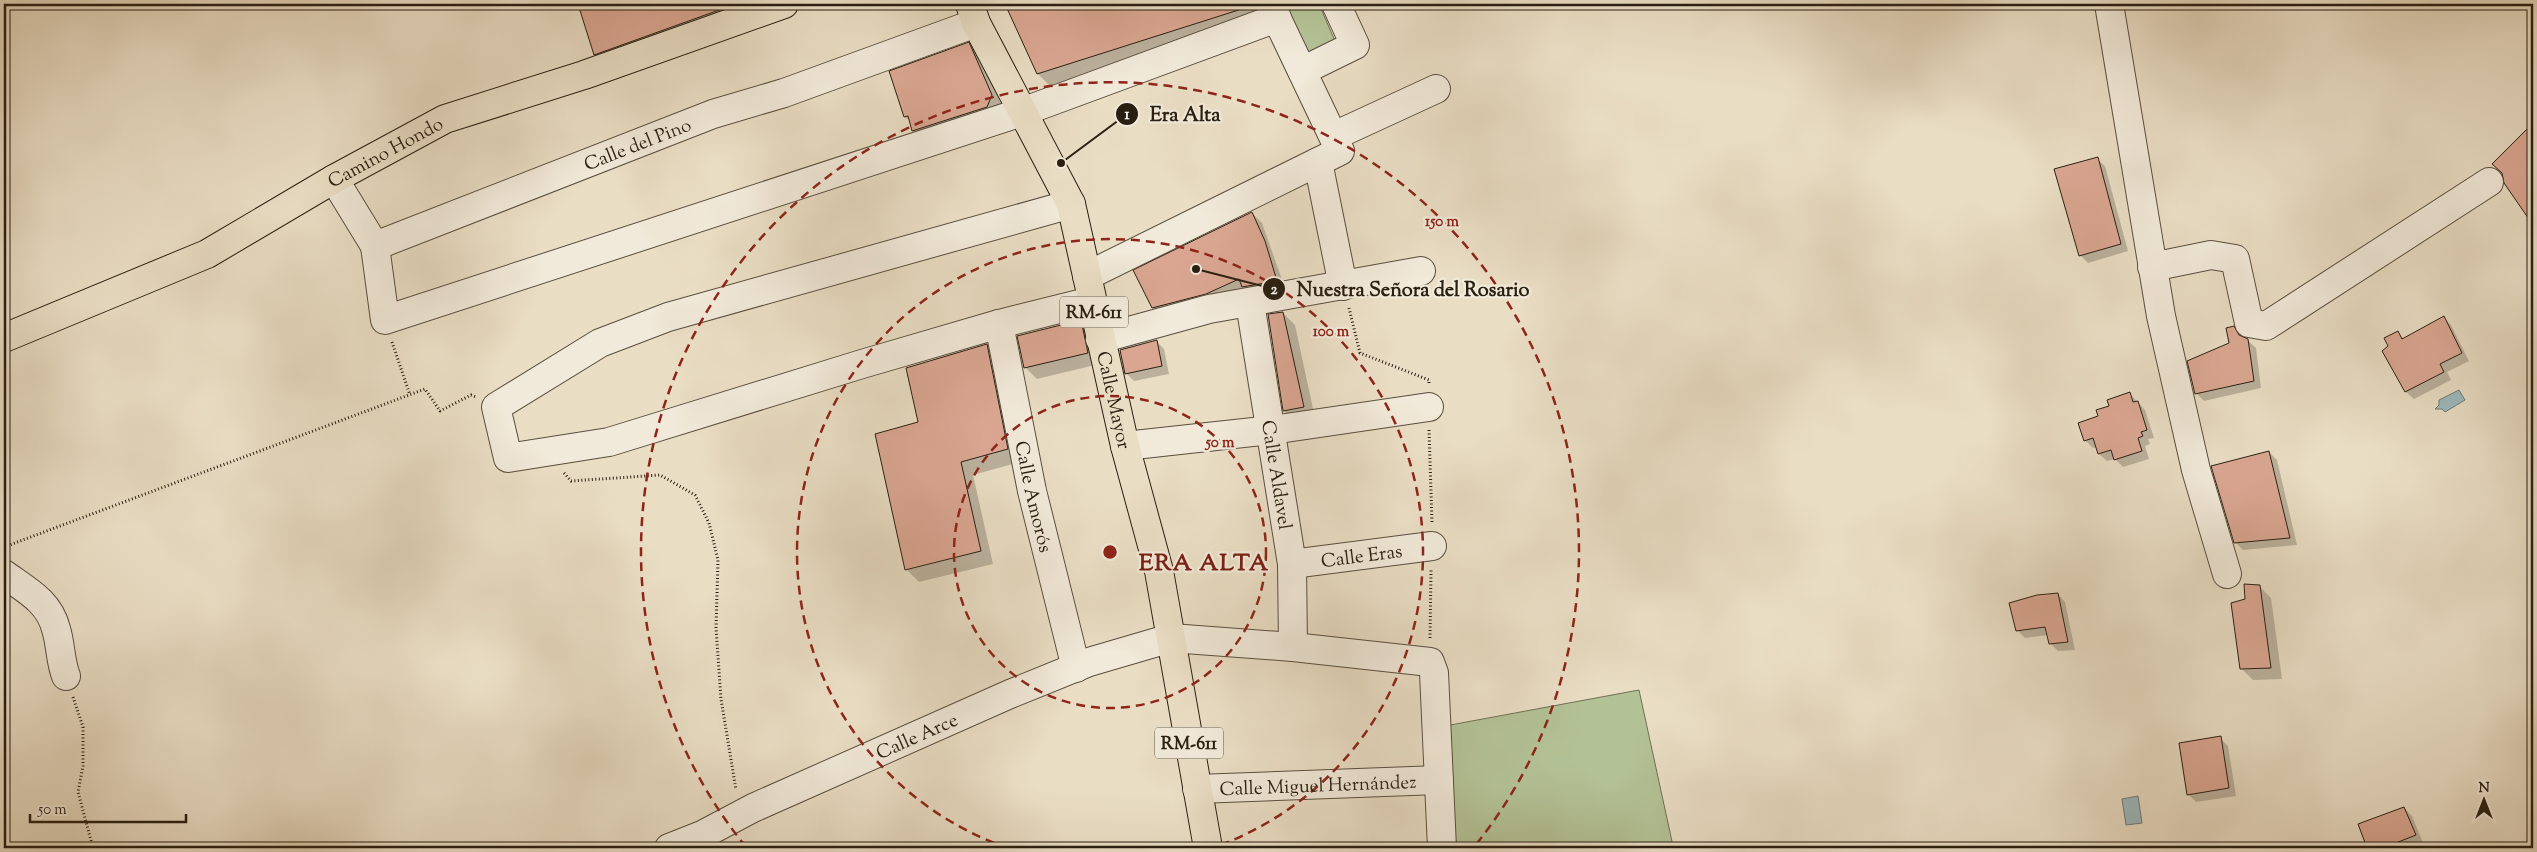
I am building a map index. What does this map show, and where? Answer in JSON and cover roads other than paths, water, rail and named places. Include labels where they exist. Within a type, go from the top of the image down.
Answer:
[{"type":"main road","name":"Camino Hondo","points":[[4,338],[207,254],[334,179],[445,119],[584,75],[784,4]]},
{"type":"main road","name":"Calle Mayor","points":[[973,9],[1022,112],[1071,204],[1125,446],[1160,571],[1171,638]]},
{"type":"main road","name":"RM-611","points":[[1171,638],[1208,848]]},
{"type":"street","points":[[1302,71],[1355,45],[1336,4]]},
{"type":"street","points":[[2109,4],[2152,267],[2196,470],[2227,574]]},
{"type":"street","name":"Calle del Pino","points":[[374,246],[712,114],[784,93],[973,9]]},
{"type":"street","points":[[334,179],[374,246],[385,320],[1022,112],[1274,11],[1340,151],[1089,288],[999,324],[609,442],[508,458],[496,407],[600,343],[668,317],[1071,204]]},
{"type":"street","points":[[1334,136],[1436,89]]},
{"type":"street","points":[[1318,162],[1343,286]]},
{"type":"street","points":[[2152,267],[2211,255],[2234,259],[2249,322],[2266,326],[2489,182]]},
{"type":"street","points":[[1100,338],[1209,309],[1421,271]]},
{"type":"street","name":"Calle Aldavel","points":[[1250,303],[1272,430],[1292,564],[1293,647]]},
{"type":"street","name":"Calle Amorós","points":[[999,324],[1032,491],[1076,668]]},
{"type":"street","points":[[1125,446],[1272,430],[1429,407]]},
{"type":"street","name":"Calle Eras","points":[[1292,564],[1432,546]]},
{"type":"street","points":[[4,574],[49,608],[57,630],[62,666],[66,676]]},
{"type":"street","points":[[1171,638],[1293,647],[1430,662],[1434,673],[1442,848]]},
{"type":"street","name":"Calle Arce","points":[[680,846],[740,814],[1001,698],[1076,668],[1171,638]]},
{"type":"street","name":"Calle Miguel Hernández","points":[[1197,789],[1439,780]]},
{"type":"water","points":[[2459,390],[2465,400],[2445,412],[2442,409],[2435,409],[2439,405],[2439,400]]},
{"type":"water","points":[[2138,796],[2142,823],[2126,825],[2122,799]]},
{"type":"place","name":"Era Alta","points":[[1061,163]]},
{"type":"place","name":"Nuestra Señora del Rosario","points":[[1196,269]]},
{"type":"district","name":"ERA ALTA","points":[[1204,562]]}]
